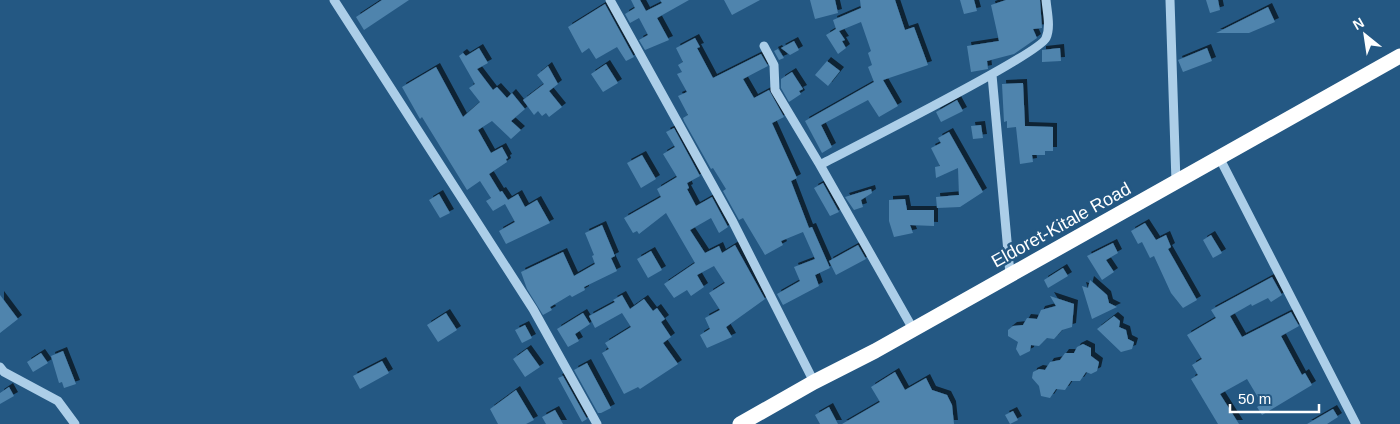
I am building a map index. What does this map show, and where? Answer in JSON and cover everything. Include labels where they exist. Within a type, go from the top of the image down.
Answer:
[{"type":"highway","name":"Eldoret-Kitale Road","points":[[748,422],[814,382],[1400,56]]},
{"type":"street","points":[[334,0],[533,309],[597,424]]},
{"type":"street","points":[[610,0],[733,222],[814,382]]},
{"type":"street","points":[[820,165],[992,75],[1036,49],[1046,39],[1048,24],[1046,0]]},
{"type":"street","points":[[1170,0],[1176,182]]},
{"type":"street","points":[[764,46],[774,65],[775,90],[820,165],[912,329]]},
{"type":"street","points":[[992,75],[1010,274]]},
{"type":"street","points":[[1219,157],[1356,424]]},
{"type":"street","points":[[0,367],[4,372],[58,401],[75,424]]},
{"type":"building","points":[[382,0],[409,0],[364,30],[356,17]]},
{"type":"building","points":[[631,0],[640,0],[646,11],[662,3],[660,0],[689,0],[657,18],[669,40],[645,50],[639,40],[648,35],[639,18],[630,23],[625,14],[635,8]]},
{"type":"building","points":[[724,0],[760,0],[732,15]]},
{"type":"building","points":[[810,0],[835,0],[838,13],[815,19]]},
{"type":"building","points":[[860,0],[895,0],[905,30],[914,27],[928,65],[883,80],[898,106],[879,117],[868,100],[821,125],[832,147],[822,153],[805,121],[874,82],[868,67],[872,65],[868,53],[871,51],[861,22],[839,31],[845,40],[842,41],[846,48],[838,54],[826,35],[836,29],[833,20],[861,8]]},
{"type":"building","points":[[960,0],[974,0],[977,11],[964,14]]},
{"type":"building","points":[[1006,0],[1040,0],[1042,28],[1033,29],[1037,38],[1014,54],[987,61],[988,69],[971,72],[967,46],[999,41],[991,5]]},
{"type":"building","points":[[1206,0],[1218,0],[1220,10],[1210,13]]},
{"type":"building","points":[[605,4],[634,57],[626,61],[617,47],[596,59],[589,48],[582,53],[568,27]]},
{"type":"building","points":[[1268,7],[1275,22],[1249,33],[1216,33]]},
{"type":"building","points":[[695,38],[700,47],[697,48],[713,78],[761,54],[768,66],[743,79],[754,98],[769,90],[784,117],[772,123],[797,178],[791,181],[809,228],[812,227],[830,268],[815,275],[819,286],[783,305],[777,294],[800,281],[794,267],[815,259],[803,232],[781,241],[783,245],[765,255],[743,218],[739,220],[723,191],[726,189],[713,168],[711,169],[684,121],[683,118],[688,115],[678,96],[687,92],[677,74],[682,72],[678,65],[683,62],[676,48]]},
{"type":"building","points":[[794,41],[799,50],[790,55],[781,48]]},
{"type":"building","points":[[479,48],[488,63],[477,69],[493,90],[497,87],[507,98],[512,93],[525,109],[511,121],[521,130],[511,139],[492,121],[478,130],[491,153],[502,147],[508,158],[506,159],[507,162],[489,174],[500,192],[502,191],[508,200],[518,194],[525,207],[537,200],[550,223],[506,244],[499,231],[515,222],[505,204],[493,211],[486,201],[491,198],[480,181],[467,190],[422,117],[420,119],[402,87],[436,67],[463,117],[480,102],[469,88],[475,84],[459,56],[463,53],[466,56]]},
{"type":"building","points":[[1060,48],[1061,61],[1042,62],[1042,50]]},
{"type":"building","points":[[1207,48],[1212,61],[1183,72],[1178,60]]},
{"type":"building","points":[[778,49],[784,58],[779,60],[774,51]]},
{"type":"building","points":[[827,61],[840,71],[828,86],[815,75]]},
{"type":"building","points":[[606,64],[618,83],[603,92],[591,74]]},
{"type":"building","points":[[548,66],[558,84],[549,91],[562,107],[549,117],[546,113],[542,116],[538,111],[534,115],[523,100],[544,84],[537,75]]},
{"type":"building","points":[[792,72],[803,89],[799,91],[801,94],[789,102],[781,88],[781,79]]},
{"type":"building","points":[[1023,83],[1025,126],[1053,127],[1053,151],[1045,151],[1045,155],[1032,155],[1033,162],[1020,164],[1016,127],[1007,128],[1007,121],[1004,122],[1002,84]]},
{"type":"building","points":[[957,100],[963,111],[941,122],[936,112]]},
{"type":"building","points":[[981,125],[983,138],[973,139],[971,126]]},
{"type":"building","points":[[674,128],[700,176],[687,183],[689,188],[687,189],[696,206],[712,197],[728,227],[719,233],[711,218],[690,230],[705,253],[719,246],[722,253],[735,245],[765,299],[726,327],[732,337],[707,348],[700,335],[710,329],[705,318],[720,310],[709,293],[725,283],[714,266],[697,275],[704,287],[691,296],[687,290],[674,298],[664,284],[695,263],[666,213],[639,234],[637,231],[633,233],[624,218],[661,197],[657,189],[677,177],[663,154],[675,147],[666,132]]},
{"type":"building","points":[[949,132],[983,192],[960,207],[937,208],[936,197],[959,195],[958,168],[936,178],[935,167],[940,166],[931,148],[941,143],[938,138]]},
{"type":"building","points":[[642,155],[656,179],[641,188],[627,163]]},
{"type":"building","points":[[823,183],[839,212],[830,216],[814,188]]},
{"type":"building","points":[[871,189],[872,193],[861,200],[863,207],[854,210],[845,197]]},
{"type":"building","points":[[439,194],[450,213],[440,218],[429,200]]},
{"type":"building","points":[[905,199],[907,210],[934,210],[934,226],[910,225],[913,233],[894,237],[889,221],[889,200]]},
{"type":"building","points":[[1145,223],[1156,240],[1166,235],[1171,247],[1168,249],[1197,300],[1183,308],[1171,293],[1154,256],[1150,258],[1142,242],[1138,244],[1131,231]]},
{"type":"building","points":[[602,225],[615,256],[611,258],[617,271],[584,287],[585,290],[572,297],[570,295],[550,307],[552,310],[543,315],[527,289],[521,272],[563,252],[574,276],[595,264],[592,256],[594,255],[585,233]]},
{"type":"building","points":[[1211,235],[1222,253],[1213,258],[1203,240]]},
{"type":"building","points":[[1113,243],[1118,253],[1106,260],[1114,272],[1102,280],[1087,256]]},
{"type":"building","points":[[858,245],[866,259],[836,275],[829,261]]},
{"type":"building","points":[[651,251],[662,270],[648,278],[637,259]]},
{"type":"building","points":[[1063,268],[1068,276],[1048,288],[1044,280]]},
{"type":"building","points":[[1272,277],[1282,295],[1271,302],[1268,298],[1252,306],[1251,304],[1230,316],[1242,337],[1291,312],[1299,326],[1281,336],[1302,375],[1305,373],[1312,385],[1262,415],[1257,407],[1262,404],[1247,379],[1220,394],[1239,424],[1218,424],[1191,379],[1198,375],[1192,365],[1202,359],[1187,335],[1216,318],[1211,310]]},
{"type":"building","points":[[1090,280],[1107,295],[1109,303],[1117,307],[1092,319],[1082,286],[1088,288]]},
{"type":"building","points":[[0,295],[18,319],[0,333]]},
{"type":"building","points":[[622,295],[630,309],[644,299],[653,311],[657,308],[665,319],[661,322],[671,337],[663,343],[678,364],[640,389],[638,387],[624,394],[602,353],[609,349],[605,343],[631,327],[622,313],[595,328],[589,316],[615,302],[613,300]]},
{"type":"building","points":[[1050,296],[1074,304],[1072,327],[1062,330],[1054,339],[1047,338],[1039,346],[1031,345],[1030,351],[1020,356],[1016,349],[1018,342],[1008,336],[1008,330],[1013,326],[1023,325],[1027,318],[1037,319],[1041,310],[1056,306]]},
{"type":"building","points":[[446,313],[457,330],[438,342],[427,325]]},
{"type":"building","points":[[583,313],[590,324],[575,334],[579,341],[568,347],[557,329]]},
{"type":"building","points":[[1114,316],[1120,321],[1119,327],[1126,330],[1128,339],[1134,342],[1132,349],[1121,352],[1097,329]]},
{"type":"building","points":[[525,325],[532,338],[522,343],[515,330]]},
{"type":"building","points":[[1083,344],[1091,348],[1091,356],[1099,362],[1097,371],[1091,374],[1086,372],[1080,381],[1071,381],[1065,390],[1056,389],[1050,398],[1041,396],[1039,386],[1032,378],[1033,372],[1039,369],[1045,370],[1050,362],[1060,360],[1065,353],[1074,353],[1077,347]]},
{"type":"building","points":[[527,349],[540,367],[525,377],[513,359]]},
{"type":"building","points":[[63,351],[76,384],[64,388],[62,382],[59,383],[51,356]]},
{"type":"building","points":[[41,353],[48,363],[33,372],[27,362]]},
{"type":"building","points":[[382,361],[389,373],[360,389],[353,376]]},
{"type":"building","points":[[587,363],[611,408],[601,413],[598,413],[574,370]]},
{"type":"building","points":[[895,372],[905,390],[926,378],[932,390],[947,395],[952,405],[954,424],[842,424],[880,402],[871,387]]},
{"type":"building","points":[[563,376],[587,419],[582,422],[558,378]]},
{"type":"building","points":[[9,387],[14,396],[0,404],[0,393]]},
{"type":"building","points":[[516,390],[534,420],[526,424],[498,424],[490,409]]},
{"type":"building","points":[[829,407],[838,424],[820,424],[815,415]]},
{"type":"building","points":[[1333,409],[1338,417],[1327,424],[1307,424]]},
{"type":"building","points":[[555,410],[563,424],[546,424],[542,417]]},
{"type":"building","points":[[1013,411],[1018,420],[1010,424],[1005,415]]}]
